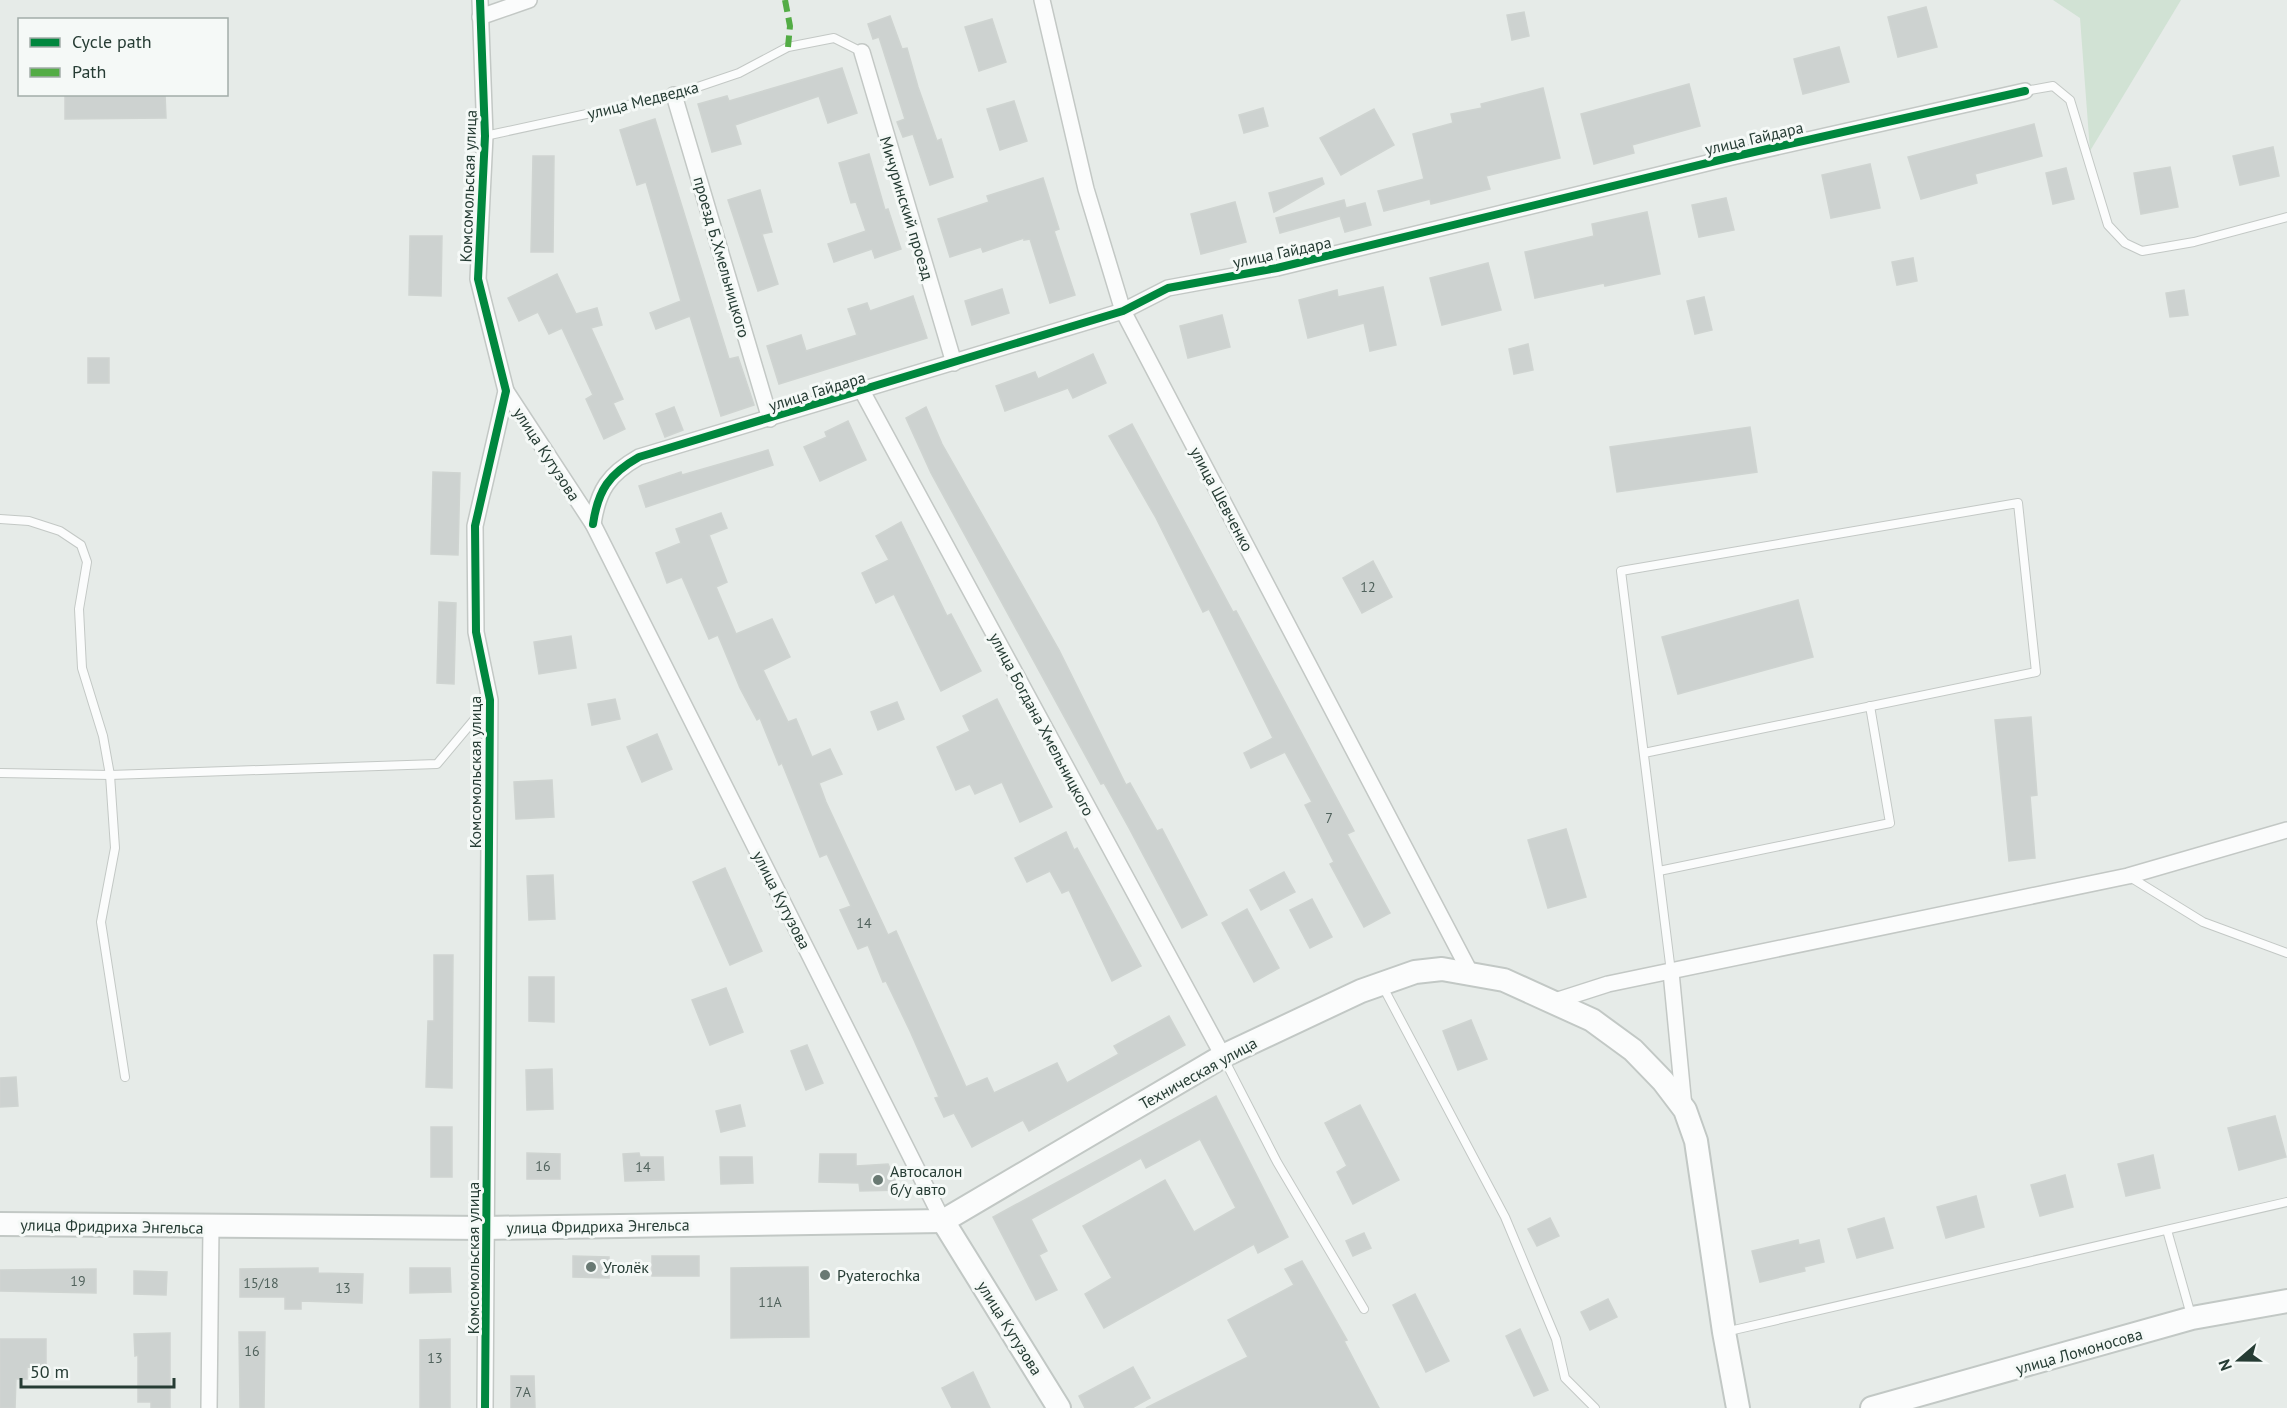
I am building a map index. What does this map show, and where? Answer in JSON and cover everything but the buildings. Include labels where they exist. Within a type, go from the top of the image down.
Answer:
[{"type":"main road","name":"Техническая улица","points":[[943,1221],[1223,1056],[1381,984],[1415,972],[1442,969],[1470,972],[1504,980],[1555,1001],[1592,1020],[1633,1050],[1663,1081],[1685,1110],[1696,1141],[1724,1332],[1738,1408]]},
{"type":"main road","name":"улица Фридриха Энгельса","points":[[0,1224],[485,1228],[943,1221]]},
{"type":"main road","name":"улица Кутузова","points":[[943,1221],[1059,1408]]},
{"type":"main road","name":"улица Ломоносова","points":[[1872,1408],[2192,1318],[2287,1300]]},
{"type":"street","name":"Комсомольская улица","points":[[480,0],[485,136],[478,279],[506,391],[475,526],[476,632],[490,700],[485,1408]]},
{"type":"street","points":[[480,17],[529,0]]},
{"type":"street","name":"улица Шевченко","points":[[1042,0],[1086,189],[1123,310],[1470,972]]},
{"type":"street","name":"Мичуринский проезд","points":[[862,52],[954,363]]},
{"type":"street","name":"улица Гайдара","points":[[593,524],[597,499],[620,467],[639,457],[1123,310],[1168,288],[1277,268],[1732,157],[2025,91]]},
{"type":"street","name":"проезд Б.Хмельницкого","points":[[674,95],[770,419]]},
{"type":"street","name":"улица Кутузова","points":[[506,391],[593,524],[943,1221]]},
{"type":"street","name":"улица Богдана Хмельницкого","points":[[862,391],[1223,1056]]},
{"type":"street","points":[[1555,1001],[1608,984],[2128,876],[2287,830]]},
{"type":"street","points":[[1671,972],[1685,1110]]},
{"type":"street","points":[[209,1408],[211,1227]]},
{"type":"lane","name":"улица Медведка","points":[[485,136],[674,95],[739,73],[788,47],[834,38],[862,52]]},
{"type":"lane","points":[[2025,91],[2054,86],[2070,100],[2108,225],[2125,243],[2142,251],[2194,242],[2287,217]]},
{"type":"lane","points":[[1644,753],[2036,672],[2018,503],[1621,571],[1671,972]]},
{"type":"lane","points":[[0,519],[29,521],[60,531],[81,545],[87,562],[79,609],[82,668],[103,736],[110,775],[115,848],[101,922],[125,1077]]},
{"type":"lane","points":[[0,773],[110,775],[436,764],[490,700]]},
{"type":"lane","points":[[1659,871],[1890,823],[1870,706]]},
{"type":"lane","points":[[2128,876],[2203,922],[2287,953]]},
{"type":"lane","points":[[1381,984],[1401,1027],[1504,1217],[1556,1339],[1565,1378],[1595,1408]]},
{"type":"lane","points":[[1223,1056],[1277,1162],[1364,1309]]},
{"type":"lane","points":[[1724,1332],[2287,1202]]},
{"type":"lane","points":[[2167,1230],[2192,1318]]},
{"type":"green space","points":[[2053,0],[2181,0],[2090,151],[2080,18]]},
{"type":"marked path","points":[[785,0],[790,26],[788,47]]},
{"type":"cycle path","points":[[480,0],[485,136],[478,279],[506,391],[475,526],[476,632],[490,700],[485,1408]]},
{"type":"cycle path","points":[[593,524],[598,502],[607,484],[620,470],[639,457],[1123,311],[1168,288],[1277,268],[1732,157],[2025,91]]},
{"type":"place","name":"Автосалон б/у авто","points":[[878,1180]]},
{"type":"place","name":"Уголёк","points":[[591,1267]]},
{"type":"place","name":"Pyaterochka","points":[[825,1275]]}]
